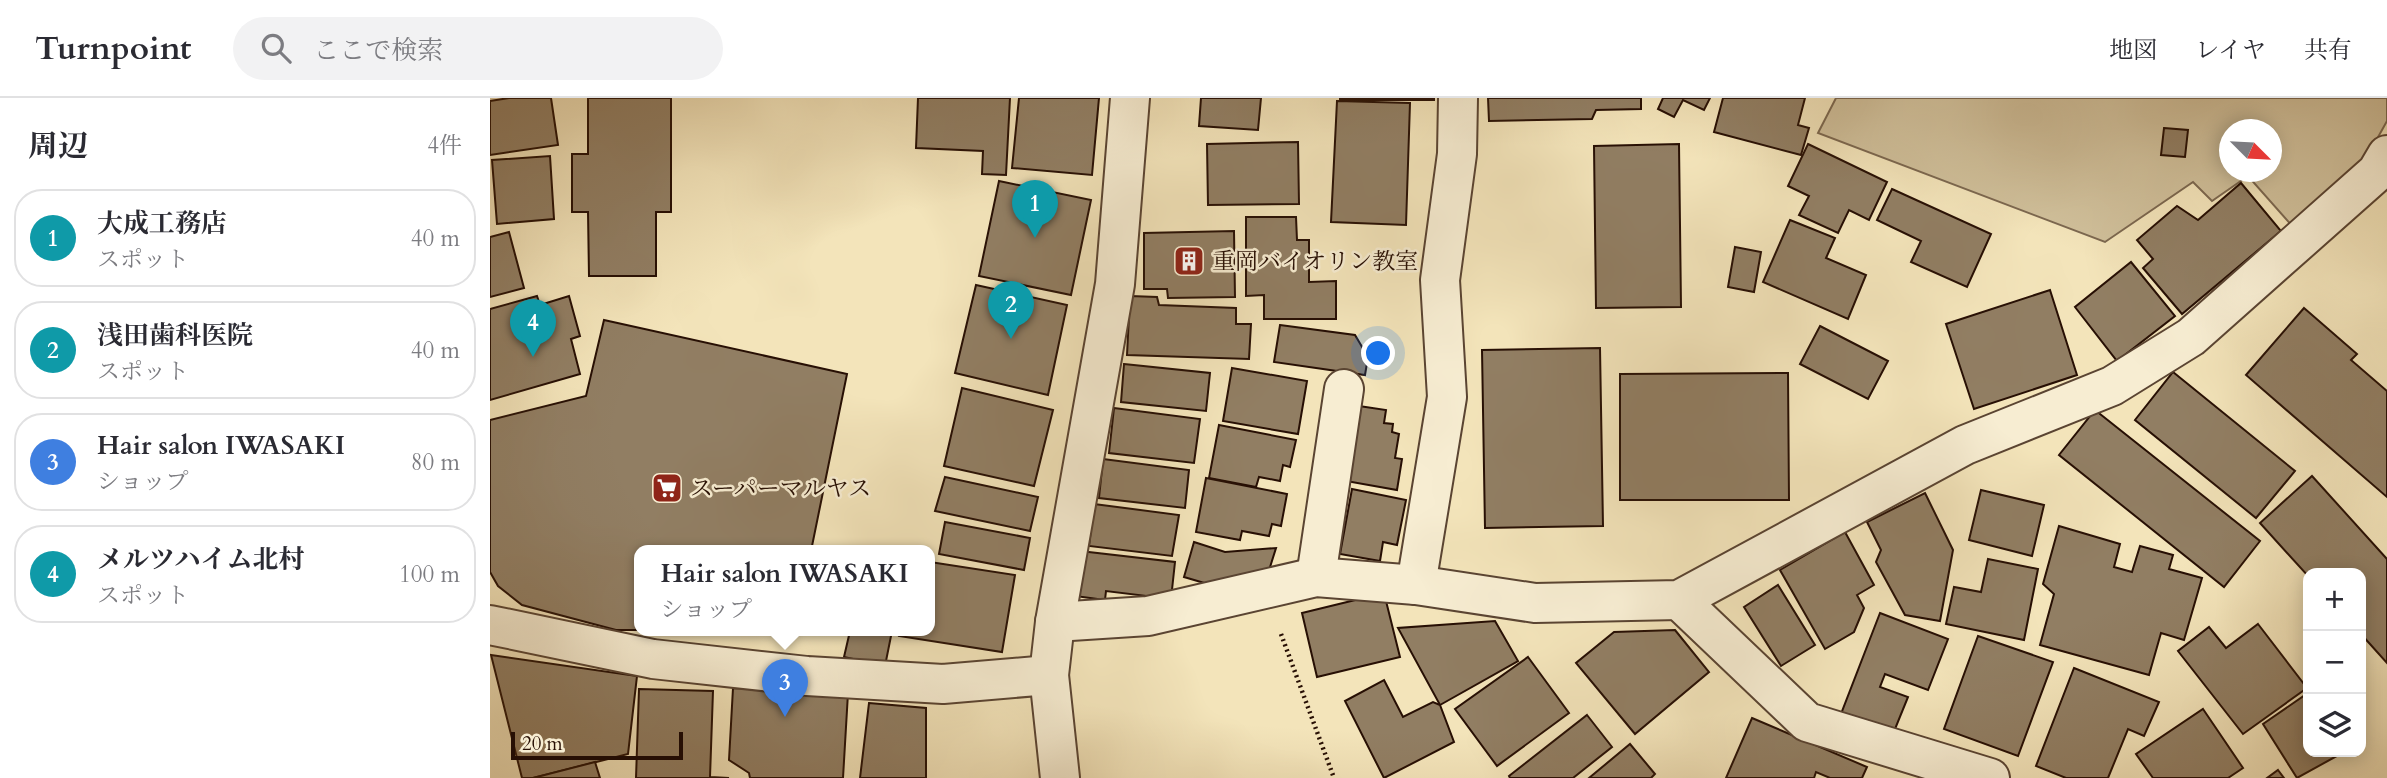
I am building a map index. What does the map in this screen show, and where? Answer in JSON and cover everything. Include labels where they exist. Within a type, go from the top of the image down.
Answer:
[{"type":"street","points":[[1060,778],[1049,675],[1055,622],[1115,284],[1130,98]]},
{"type":"street","points":[[1416,585],[1447,397],[1440,280],[1457,154],[1458,98]]},
{"type":"street","points":[[1055,622],[1148,616],[1315,577],[1416,585],[1535,603],[1679,600],[1965,444],[2112,386],[2192,337],[2376,173],[2387,155]]},
{"type":"street","points":[[1315,577],[1344,389]]},
{"type":"street","points":[[1679,600],[1807,723],[1990,778]]},
{"type":"street","points":[[490,625],[653,659],[807,676],[943,684],[1049,675]]},
{"type":"path","points":[[1265,589],[1334,778]]},
{"type":"shaded area","points":[[1836,98],[2387,98],[2387,121],[2362,166],[2294,228],[2253,182],[2282,182],[2282,119],[2219,119],[2219,182],[2239,182],[2212,201],[2193,182],[2105,242],[1818,133]]},
{"type":"building","points":[[551,98],[558,145],[490,155],[490,101]]},
{"type":"building","points":[[588,98],[671,98],[671,212],[656,212],[656,276],[589,276],[588,212],[572,212],[572,154],[588,154]]},
{"type":"building","points":[[918,98],[1010,98],[1006,175],[982,174],[983,151],[916,148]]},
{"type":"building","points":[[1019,98],[1099,98],[1092,175],[1012,168]]},
{"type":"building","points":[[1201,98],[1261,98],[1258,130],[1199,126]]},
{"type":"building","points":[[1434,98],[1434,100],[1340,100]]},
{"type":"building","points":[[1488,98],[1641,98],[1641,109],[1596,110],[1592,119],[1489,121]]},
{"type":"building","points":[[1663,98],[1710,98],[1704,110],[1683,100],[1674,117],[1658,109]]},
{"type":"building","points":[[1723,98],[1805,98],[1798,125],[1809,128],[1801,155],[1714,132]]},
{"type":"building","points":[[1337,101],[1410,103],[1406,225],[1331,222]]},
{"type":"building","points":[[2164,128],[2188,130],[2185,157],[2161,155]]},
{"type":"building","points":[[1298,142],[1299,204],[1208,205],[1207,144]]},
{"type":"building","points":[[1679,144],[1681,307],[1596,308],[1594,146]]},
{"type":"building","points":[[1808,144],[1887,182],[1869,220],[1849,210],[1838,233],[1799,215],[1809,196],[1788,186]]},
{"type":"building","points":[[550,156],[554,219],[497,224],[492,160]]},
{"type":"building","points":[[999,181],[1091,200],[1071,295],[979,276]]},
{"type":"building","points":[[2241,183],[2281,231],[2182,314],[2143,268],[2153,259],[2137,240],[2177,206],[2198,220]]},
{"type":"building","points":[[1892,189],[1991,234],[1967,287],[1911,262],[1921,241],[1877,220]]},
{"type":"building","points":[[1246,217],[1296,217],[1297,240],[1309,240],[1309,282],[1336,281],[1336,319],[1264,319],[1264,295],[1246,296]]},
{"type":"building","points":[[1790,220],[1835,238],[1826,258],[1866,275],[1848,319],[1763,282]]},
{"type":"building","name":"重岡バイオリン教室","points":[[1234,231],[1235,297],[1168,298],[1167,289],[1144,289],[1144,233]]},
{"type":"building","points":[[509,232],[524,288],[490,297],[490,237]]},
{"type":"building","points":[[1735,247],[1761,252],[1754,292],[1728,287]]},
{"type":"building","points":[[2131,262],[2175,316],[2117,361],[2075,307]]},
{"type":"building","points":[[976,285],[1067,305],[1048,395],[955,373]]},
{"type":"building","points":[[2050,290],[2077,375],[1974,409],[1946,324]]},
{"type":"building","points":[[537,296],[540,305],[569,296],[580,336],[571,339],[580,374],[490,400],[490,309]]},
{"type":"building","points":[[1130,296],[1157,297],[1159,305],[1236,308],[1236,324],[1251,324],[1249,359],[1127,355]]},
{"type":"building","points":[[2304,308],[2357,354],[2351,360],[2387,391],[2387,497],[2246,375]]},
{"type":"building","points":[[604,320],[847,374],[812,545],[634,545],[634,630],[616,630],[522,605],[498,586],[490,572],[490,420],[586,396]]},
{"type":"building","points":[[1280,325],[1355,335],[1368,357],[1365,375],[1274,362]]},
{"type":"building","points":[[1820,326],[1888,361],[1868,399],[1800,364]]},
{"type":"building","points":[[1600,348],[1603,526],[1485,528],[1482,350]]},
{"type":"building","points":[[1124,364],[1210,373],[1206,411],[1121,402]]},
{"type":"building","points":[[1232,368],[1307,381],[1298,434],[1223,421]]},
{"type":"building","points":[[2173,372],[2295,471],[2256,518],[2135,420]]},
{"type":"building","points":[[1788,373],[1789,500],[1620,500],[1620,374]]},
{"type":"building","points":[[962,388],[1053,410],[1034,486],[944,466]]},
{"type":"building","points":[[1359,406],[1386,410],[1384,423],[1393,424],[1392,432],[1399,434],[1395,458],[1402,459],[1397,490],[1346,481]]},
{"type":"building","points":[[1114,408],[1200,419],[1194,463],[1109,453]]},
{"type":"building","points":[[2095,410],[2260,541],[2224,587],[2059,455]]},
{"type":"building","points":[[1219,425],[1296,440],[1290,467],[1283,465],[1280,481],[1259,477],[1256,487],[1209,478]]},
{"type":"building","points":[[1103,459],[1189,470],[1185,508],[1099,498]]},
{"type":"building","points":[[2312,476],[2387,559],[2387,663],[2366,640],[2366,568],[2303,568],[2303,570],[2260,523]]},
{"type":"building","points":[[945,477],[1038,497],[1030,531],[935,511]]},
{"type":"building","points":[[1206,478],[1287,494],[1281,526],[1272,524],[1269,536],[1242,531],[1240,540],[1196,532]]},
{"type":"building","points":[[1352,489],[1406,500],[1397,545],[1383,542],[1380,561],[1340,554]]},
{"type":"building","points":[[1981,490],[2044,505],[2032,556],[1969,540]]},
{"type":"building","points":[[1925,493],[1953,550],[1940,621],[1905,615],[1876,562],[1881,550],[1867,522]]},
{"type":"building","points":[[1094,504],[1179,515],[1172,556],[1089,546]]},
{"type":"building","points":[[945,522],[1030,538],[1024,570],[939,554]]},
{"type":"building","points":[[2059,526],[2120,544],[2114,567],[2132,572],[2140,546],[2173,555],[2169,569],[2202,578],[2184,640],[2161,633],[2149,675],[2040,645],[2054,594],[2043,584]]},
{"type":"building","points":[[1845,532],[1874,585],[1857,595],[1864,608],[1854,632],[1825,649],[1780,570]]},
{"type":"building","points":[[1194,542],[1225,552],[1276,548],[1266,580],[1228,590],[1184,577]]},
{"type":"building","points":[[1080,551],[1175,562],[1171,599],[1106,591],[1105,600],[1075,596]]},
{"type":"building","points":[[1988,559],[2038,569],[2024,640],[1946,624],[1954,587],[1981,592]]},
{"type":"building","points":[[935,563],[1015,575],[1002,652],[899,636],[935,636]]},
{"type":"building","points":[[1778,585],[1815,645],[1781,666],[1744,607]]},
{"type":"building","points":[[1384,593],[1400,657],[1317,677],[1302,613]]},
{"type":"building","points":[[1880,613],[1948,639],[1928,690],[1885,674],[1880,687],[1908,697],[1893,734],[1841,714]]},
{"type":"building","points":[[1495,621],[1518,661],[1440,705],[1398,628]]},
{"type":"building","points":[[2258,624],[2303,683],[2303,691],[2243,734],[2178,651],[2209,627],[2226,648]]},
{"type":"building","points":[[1675,630],[1709,672],[1635,734],[1576,663],[1614,632]]},
{"type":"building","points":[[849,636],[891,636],[885,666],[844,657]]},
{"type":"building","points":[[1978,636],[2053,662],[2018,756],[1944,729]]},
{"type":"building","points":[[491,655],[637,676],[628,754],[533,778],[522,778]]},
{"type":"building","points":[[1528,657],[1569,713],[1497,766],[1455,709]]},
{"type":"building","points":[[2074,668],[2159,702],[2144,736],[2128,729],[2108,778],[2066,778],[2036,766]]},
{"type":"building","points":[[1384,680],[1403,717],[1433,702],[1440,705],[1454,742],[1384,778],[1345,701]]},
{"type":"building","points":[[733,688],[848,693],[843,778],[750,778],[749,773],[729,760]]},
{"type":"building","points":[[639,689],[713,691],[710,777],[729,778],[636,778]]},
{"type":"building","points":[[2303,696],[2303,757],[2335,757],[2297,778],[2263,724]]},
{"type":"building","points":[[869,703],[926,708],[926,778],[860,778]]},
{"type":"building","points":[[2203,709],[2243,768],[2228,778],[2153,778],[2136,754]]},
{"type":"building","points":[[1587,715],[1612,747],[1573,778],[1510,778],[1509,776]]},
{"type":"building","points":[[1752,718],[1867,767],[1862,778],[1830,778],[1816,772],[1814,778],[1726,778]]},
{"type":"building","points":[[1630,744],[1655,774],[1651,778],[1589,778]]},
{"type":"building","points":[[595,762],[600,778],[533,778]]},
{"type":"building","points":[[2278,770],[2284,778],[2267,778]]},
{"type":"place","name":"大成工務店","points":[[1035,238]]},
{"type":"place","name":"重岡バイオリン教室","points":[[1189,261]]},
{"type":"place","name":"浅田歯科医院","points":[[1011,339]]},
{"type":"place","name":"メルツハイム北村","points":[[533,357]]},
{"type":"place","name":"スーパーマルヤス","points":[[667,488]]},
{"type":"place","name":"Hair salon IWASAKI","points":[[785,717]]}]
